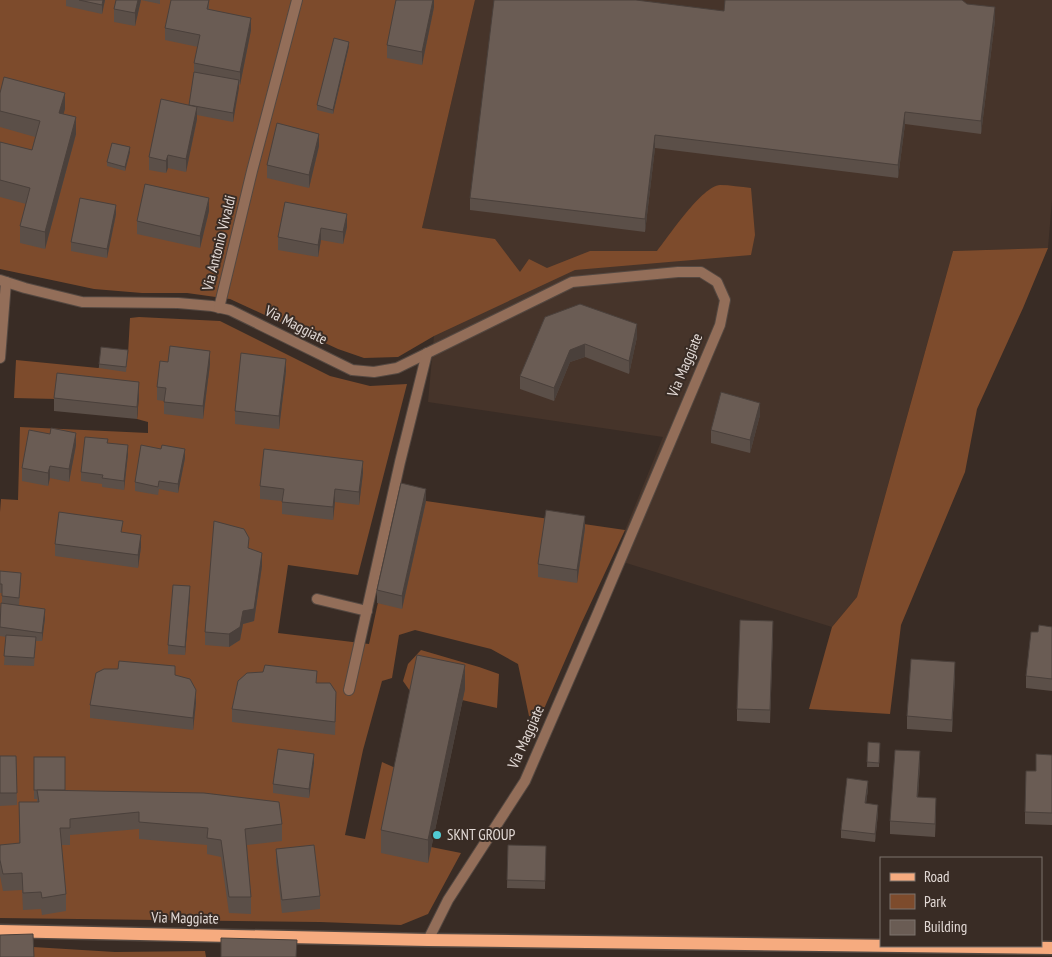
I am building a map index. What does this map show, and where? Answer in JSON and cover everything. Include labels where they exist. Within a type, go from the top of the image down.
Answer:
[{"type":"main road","name":"Via Maggiate","points":[[0,931],[428,940],[880,946]]},
{"type":"main road","name":"Via Maggiate","points":[[974,947],[1052,948]]},
{"type":"street","name":"Via Antonio Vivaldi","points":[[3,281],[82,302],[178,303],[219,308],[252,171],[297,0]]},
{"type":"street","name":"Via Maggiate","points":[[219,308],[230,310],[352,370],[374,372],[397,368],[572,282],[678,272],[701,272],[716,282],[725,300],[720,325],[525,781],[448,900],[428,940]]},
{"type":"street","points":[[0,358],[3,281]]},
{"type":"street","points":[[349,690],[400,462],[427,353]]},
{"type":"street","points":[[317,600],[366,611]]},
{"type":"shaded area","points":[[475,0],[1052,0],[1052,200],[1048,248],[953,251],[857,597],[832,627],[623,562],[625,530],[663,437],[428,402],[434,336],[458,235],[422,228]]},
{"type":"green space","points":[[0,0],[475,0],[422,228],[495,239],[520,272],[529,259],[547,268],[590,251],[657,251],[695,202],[713,188],[720,185],[728,185],[751,188],[755,235],[751,255],[575,270],[434,336],[398,357],[364,358],[338,349],[230,299],[187,293],[142,293],[94,289],[0,269]]},
{"type":"green space","points":[[1048,248],[977,409],[965,472],[901,625],[890,714],[809,709],[832,627],[857,597],[953,251]]},
{"type":"green space","points":[[130,318],[220,321],[330,376],[370,386],[407,384],[358,575],[288,565],[278,633],[369,644],[401,496],[625,530],[540,718],[529,716],[518,664],[491,649],[415,630],[399,635],[392,678],[382,681],[363,750],[345,835],[365,839],[382,762],[400,770],[427,863],[431,847],[461,853],[428,914],[401,925],[320,922],[0,918],[0,512],[1,499],[18,500],[20,427],[148,433],[148,422],[137,419],[139,395],[56,399],[14,398],[16,360],[98,368],[128,354]]},
{"type":"green space","points":[[421,650],[499,674],[497,708],[462,700],[464,689],[410,691],[403,681],[408,664]]},
{"type":"green space","points":[[33,947],[115,952],[205,951],[206,957],[0,957],[0,948]]},
{"type":"building","points":[[79,0],[103,0],[102,5]]},
{"type":"building","points":[[116,0],[138,0],[135,13],[114,9]]},
{"type":"building","points":[[171,0],[209,0],[207,9],[251,18],[240,72],[194,63],[200,35],[165,28]]},
{"type":"building","points":[[396,0],[433,0],[422,52],[387,45]]},
{"type":"building","points":[[494,0],[636,0],[724,11],[725,0],[962,0],[967,4],[995,7],[981,121],[905,112],[898,165],[655,135],[645,219],[470,198]]},
{"type":"building","points":[[334,38],[349,42],[333,110],[317,105]]},
{"type":"building","points":[[194,72],[239,80],[233,113],[189,105]]},
{"type":"building","points":[[4,77],[65,93],[59,113],[76,117],[45,232],[20,226],[30,188],[0,180],[0,142],[32,150],[40,121],[0,111],[0,93]]},
{"type":"building","points":[[161,99],[197,107],[186,159],[168,155],[166,161],[149,157]]},
{"type":"building","points":[[277,123],[319,134],[309,175],[267,165]]},
{"type":"building","points":[[112,143],[130,147],[125,167],[107,162]]},
{"type":"building","points":[[145,184],[209,198],[200,236],[137,221]]},
{"type":"building","points":[[80,198],[116,205],[107,249],[71,242]]},
{"type":"building","points":[[285,202],[347,214],[343,232],[321,228],[318,245],[278,237]]},
{"type":"building","points":[[580,304],[637,324],[629,361],[585,344],[570,350],[554,388],[520,376],[545,317]]},
{"type":"building","points":[[170,346],[210,351],[203,406],[164,402],[166,388],[157,387],[160,361],[168,362]]},
{"type":"building","points":[[101,347],[128,350],[126,367],[99,364]]},
{"type":"building","points":[[241,353],[286,359],[279,416],[235,411]]},
{"type":"building","points":[[57,373],[139,382],[137,407],[54,398]]},
{"type":"building","points":[[721,392],[760,403],[750,440],[711,430]]},
{"type":"building","points":[[51,428],[76,433],[69,469],[50,466],[48,473],[22,468],[29,430],[50,434]]},
{"type":"building","points":[[85,437],[108,439],[107,443],[128,445],[124,481],[102,478],[103,475],[81,472]]},
{"type":"building","points":[[141,445],[161,449],[162,445],[185,449],[178,484],[159,481],[158,487],[135,482]]},
{"type":"building","points":[[264,449],[363,461],[359,492],[335,489],[333,507],[282,502],[284,489],[260,486]]},
{"type":"building","points":[[401,483],[426,489],[402,596],[377,590]]},
{"type":"building","points":[[546,510],[585,516],[577,570],[538,564]]},
{"type":"building","points":[[59,512],[123,521],[121,532],[141,535],[138,555],[55,544]]},
{"type":"building","points":[[214,521],[244,529],[249,538],[248,548],[262,553],[254,609],[243,611],[240,627],[229,634],[205,632]]},
{"type":"building","points":[[0,571],[21,573],[19,598],[2,596]]},
{"type":"building","points":[[173,585],[190,586],[185,647],[168,645]]},
{"type":"building","points":[[1,603],[45,609],[42,633],[0,627]]},
{"type":"building","points":[[740,620],[773,621],[770,710],[737,709]]},
{"type":"building","points":[[1039,625],[1052,627],[1052,679],[1026,676],[1031,632],[1038,632]]},
{"type":"building","points":[[6,635],[36,637],[34,658],[4,656]]},
{"type":"building","points":[[417,655],[465,665],[428,840],[381,830]]},
{"type":"building","points":[[911,659],[955,662],[952,720],[907,716]]},
{"type":"building","points":[[119,661],[175,666],[175,675],[190,679],[196,690],[193,718],[90,705],[96,673],[104,669],[118,669]]},
{"type":"building","points":[[265,665],[317,671],[316,683],[330,683],[336,692],[335,722],[232,709],[238,681],[247,673],[263,672]]},
{"type":"building","points":[[868,742],[880,743],[879,763],[867,762]]},
{"type":"building","points":[[278,749],[314,754],[309,789],[273,784]]},
{"type":"building","points":[[895,750],[920,751],[917,797],[936,798],[935,824],[890,821]]},
{"type":"building","points":[[1036,754],[1052,755],[1052,813],[1025,812],[1026,771],[1036,771]]},
{"type":"building","points":[[0,756],[16,756],[17,793],[0,793]]},
{"type":"building","points":[[34,757],[65,757],[65,790],[34,790]]},
{"type":"building","points":[[847,778],[868,781],[865,803],[878,805],[875,834],[841,830]]},
{"type":"building","points":[[37,790],[204,793],[279,802],[282,824],[245,829],[251,897],[229,897],[221,840],[207,838],[208,828],[139,822],[139,812],[70,819],[70,828],[60,828],[66,894],[42,898],[41,892],[23,893],[22,873],[3,874],[0,860],[0,845],[20,843],[19,802],[39,802]]},
{"type":"building","points":[[314,845],[320,896],[282,900],[276,849]]},
{"type":"building","points":[[508,845],[546,846],[545,881],[507,880]]},
{"type":"building","points":[[33,934],[34,957],[0,957],[0,935]]},
{"type":"building","points":[[221,938],[297,940],[296,957],[221,957]]},
{"type":"place","name":"SKNT GROUP","points":[[437,835]]}]
